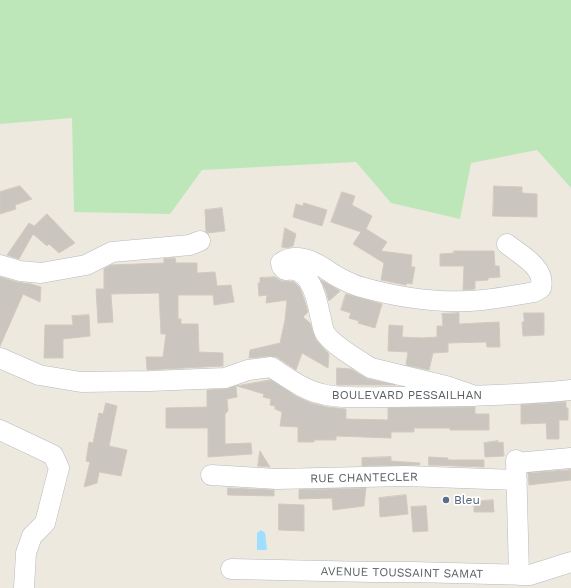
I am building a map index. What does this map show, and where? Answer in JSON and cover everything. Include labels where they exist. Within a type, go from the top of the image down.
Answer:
[{"type":"street","points":[[0,265],[20,271],[41,273],[86,265],[112,252],[190,245],[200,241]]},
{"type":"street","points":[[475,396],[446,386],[371,368],[361,362],[334,342],[325,333],[310,282],[302,273],[293,269],[285,270],[281,263],[286,259],[298,258],[312,260],[355,285],[412,299],[447,301],[482,300],[534,292],[541,288],[543,280],[539,272],[507,244]]},
{"type":"street","name":"BOULEVARD PESSAILHAN","points":[[0,358],[39,375],[81,382],[150,382],[225,378],[248,370],[271,367],[300,386],[322,394],[389,397],[475,396],[514,395],[571,390]]},
{"type":"street","points":[[0,430],[53,455],[59,468],[45,523],[32,536],[26,552],[24,588]]},
{"type":"street","name":"RUE CHANTECLER","points":[[211,475],[277,479],[404,476],[516,467],[571,458]]},
{"type":"street","points":[[516,467],[519,575]]},
{"type":"street","name":"AVENUE TOUSSAINT SAMAT","points":[[231,569],[413,572],[530,576],[571,562]]},
{"type":"green space","points":[[0,0],[571,0],[571,188],[537,150],[471,163],[460,219],[391,203],[356,162],[202,170],[170,214],[74,212],[72,118],[0,124]]},
{"type":"water","points":[[261,530],[265,533],[267,550],[257,550],[257,533]]},
{"type":"building","points":[[20,186],[32,199],[15,205],[16,209],[0,214],[0,192]]},
{"type":"building","points":[[494,186],[522,187],[522,193],[537,194],[537,217],[493,216]]},
{"type":"building","points":[[342,192],[355,196],[352,205],[372,216],[366,229],[387,242],[381,251],[412,255],[411,267],[415,267],[412,284],[407,283],[406,285],[381,280],[384,263],[353,244],[361,232],[331,222]]},
{"type":"building","points":[[304,203],[327,210],[322,226],[293,217],[296,204],[303,206]]},
{"type":"building","points":[[222,208],[225,231],[206,232],[205,210]]},
{"type":"building","points":[[47,214],[75,243],[59,253],[49,244],[47,246],[33,234],[19,259],[7,255],[29,223],[34,226]]},
{"type":"building","points":[[285,228],[296,234],[293,246],[287,248],[282,247]]},
{"type":"building","points":[[454,251],[494,251],[495,266],[499,266],[500,277],[475,281],[475,289],[463,290],[464,266],[440,266],[440,254],[454,253]]},
{"type":"building","points":[[175,258],[176,263],[197,263],[197,273],[215,272],[217,286],[231,285],[234,302],[214,305],[213,295],[178,295],[178,319],[181,319],[181,324],[198,324],[199,352],[223,353],[223,366],[147,370],[146,357],[163,357],[166,334],[161,334],[159,293],[111,294],[113,322],[98,323],[96,289],[104,289],[104,269],[111,265],[164,263],[164,259]]},
{"type":"building","points":[[0,277],[41,287],[40,302],[23,294],[0,346]]},
{"type":"building","points":[[275,277],[281,281],[294,282],[300,288],[308,312],[303,317],[310,323],[316,340],[329,354],[328,368],[302,353],[296,370],[277,357],[270,356],[249,358],[250,350],[280,343],[285,320],[287,300],[266,303],[267,295],[259,296],[258,283],[260,283],[260,278]]},
{"type":"building","points":[[321,280],[340,291],[329,301],[326,291]]},
{"type":"building","points":[[346,294],[382,304],[375,328],[358,323],[359,321],[349,318],[351,313],[341,310]]},
{"type":"building","points":[[459,313],[459,324],[499,322],[500,347],[487,347],[486,342],[448,343],[448,352],[433,353],[429,370],[406,365],[408,352],[388,351],[389,325],[403,326],[402,337],[437,337],[437,326],[443,326],[442,314]]},
{"type":"building","points":[[524,313],[544,313],[544,335],[523,336],[522,322],[524,322]]},
{"type":"building","points":[[89,315],[90,336],[63,339],[63,358],[44,358],[45,325],[73,325],[72,316]]},
{"type":"building","points":[[337,368],[351,369],[368,379],[395,385],[337,385]]},
{"type":"building","points":[[271,380],[296,396],[311,403],[327,407],[346,409],[346,419],[388,420],[388,408],[475,407],[475,414],[489,414],[489,430],[414,428],[414,432],[391,432],[391,438],[336,436],[336,440],[298,442],[298,427],[280,426],[282,412],[275,409],[275,406],[270,405],[271,399],[263,397],[264,394],[237,386]]},
{"type":"building","points":[[236,386],[237,397],[227,399],[228,411],[225,414],[225,444],[251,443],[252,454],[208,457],[208,428],[166,428],[166,408],[207,407],[207,390],[226,389]]},
{"type":"building","points":[[566,402],[566,408],[568,408],[568,420],[559,420],[559,439],[547,439],[546,423],[521,424],[521,405]]},
{"type":"building","points":[[106,403],[117,406],[109,446],[127,450],[121,476],[99,472],[97,483],[84,487],[90,462],[86,461],[89,442],[93,443],[99,413],[103,414]]},
{"type":"building","points":[[498,441],[498,443],[503,442],[504,456],[485,457],[484,443]]},
{"type":"building","points":[[260,451],[270,467],[258,466]]},
{"type":"building","points":[[391,457],[391,461],[420,463],[420,465],[362,466],[362,458]]},
{"type":"building","points":[[429,457],[448,458],[448,460],[484,460],[484,467],[429,465]]},
{"type":"building","points":[[571,470],[571,480],[529,485],[528,473]]},
{"type":"building","points":[[228,488],[274,490],[274,496],[228,495]]},
{"type":"building","points":[[366,488],[364,506],[333,510],[332,498],[299,499],[299,490]]},
{"type":"building","points":[[406,495],[408,514],[380,517],[379,498]]},
{"type":"building","points":[[493,500],[494,512],[474,512],[474,502]]},
{"type":"building","points":[[279,504],[304,505],[304,531],[279,530]]},
{"type":"building","points":[[426,506],[428,531],[413,532],[411,507]]},
{"type":"place","name":"Bleu","points":[[446,500]]}]
